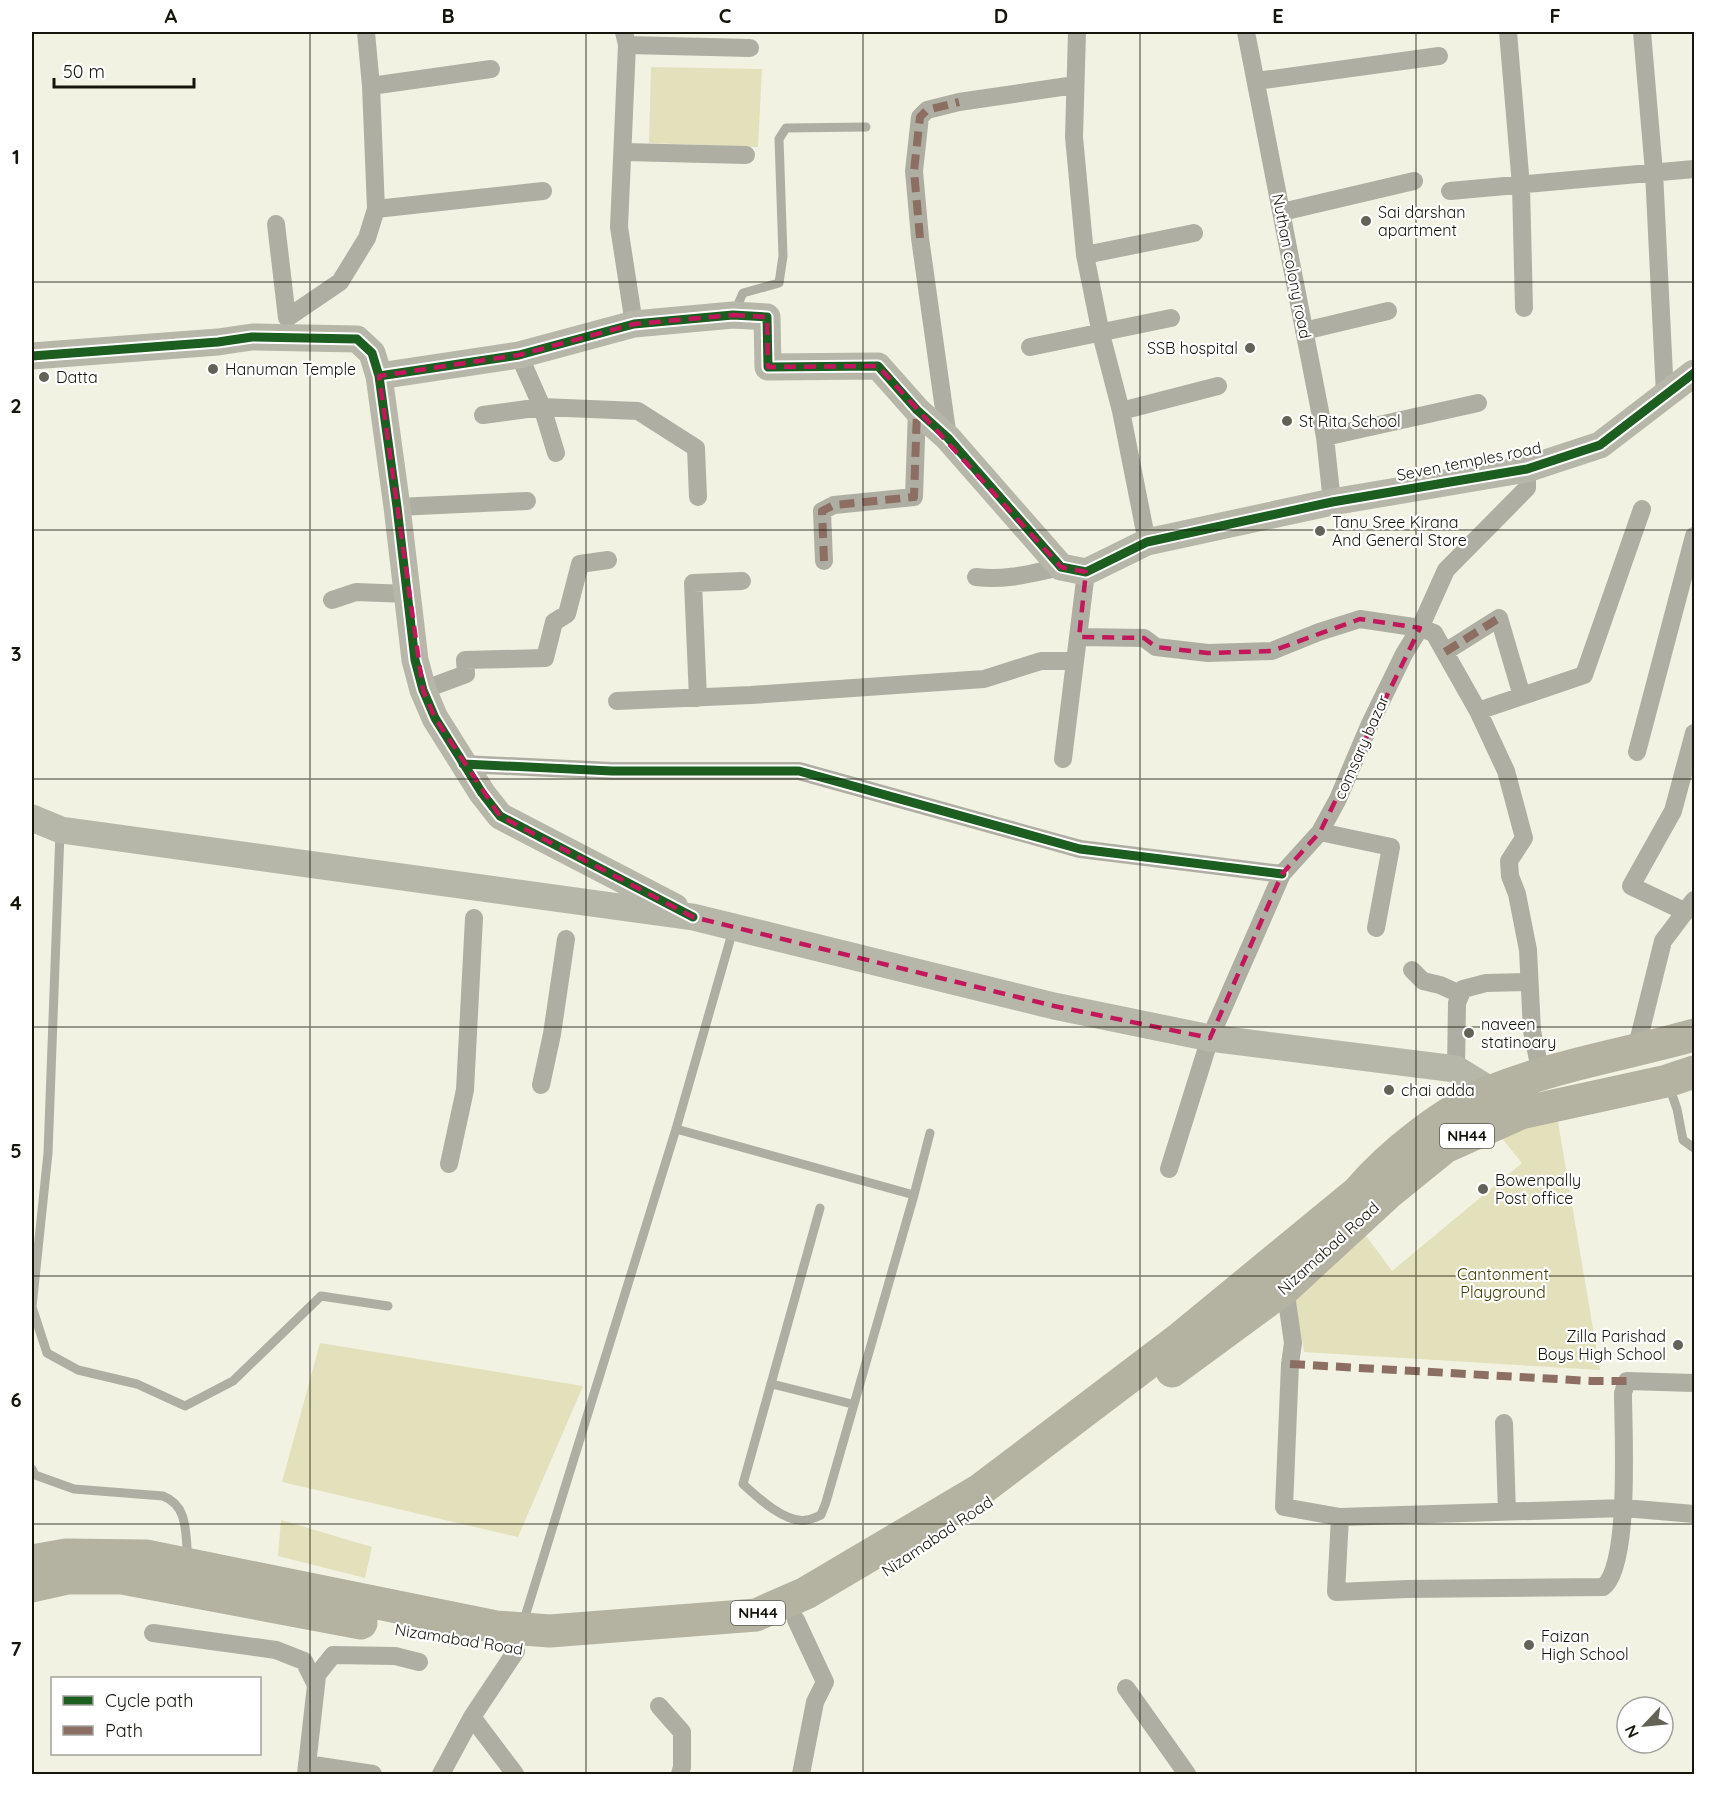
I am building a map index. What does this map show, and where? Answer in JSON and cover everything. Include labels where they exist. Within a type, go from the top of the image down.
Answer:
[{"type":"highway","name":"Nizamabad Road","points":[[519,1639],[550,1631],[756,1615],[806,1593],[980,1490],[1178,1340],[1359,1192],[1370,1178],[1397,1154],[1460,1107],[1492,1091],[1541,1074],[1695,1035]]},
{"type":"highway","name":"Nizamabad Road","points":[[32,1586],[68,1578],[122,1578],[519,1639],[724,1635],[796,1620],[899,1565],[1148,1389],[1285,1288],[1387,1194],[1445,1147],[1521,1113],[1681,1076]]},
{"type":"highway","name":"NH44","points":[[32,1561],[66,1555],[146,1556],[496,1627],[519,1639]]},
{"type":"street","points":[[276,224],[287,318],[339,282],[367,238],[376,209],[371,86],[366,32]]},
{"type":"street","points":[[1077,32],[1074,137],[1085,255],[1101,334],[1121,411],[1147,542]]},
{"type":"street","name":"Nuthan colony road","points":[[1246,32],[1325,437],[1332,502]]},
{"type":"street","points":[[1508,32],[1521,186],[1524,309]]},
{"type":"street","points":[[1642,32],[1654,172],[1665,395]]},
{"type":"street","points":[[634,324],[619,227],[624,152],[626,38],[750,48]]},
{"type":"street","points":[[1257,81],[1439,56]]},
{"type":"street","points":[[371,86],[491,69]]},
{"type":"street","points":[[948,438],[920,238],[914,171],[920,117],[927,110],[959,102],[1076,85]]},
{"type":"street","points":[[624,152],[746,155]]},
{"type":"street","points":[[1450,191],[1695,169]]},
{"type":"street","points":[[1282,212],[1414,181]]},
{"type":"street","points":[[376,209],[543,191]]},
{"type":"street","points":[[1085,255],[1194,233]]},
{"type":"street","points":[[1304,331],[1388,311]]},
{"type":"street","points":[[379,376],[519,355],[634,324],[734,315],[767,317],[768,367],[878,366],[917,410],[948,438],[1074,569],[1079,637],[1063,759]]},
{"type":"street","points":[[1030,347],[1171,318]]},
{"type":"street","points":[[32,356],[187,345],[252,337],[357,339],[372,353],[379,376],[415,660],[423,690],[435,718],[482,793],[500,816],[693,916]]},
{"type":"street","points":[[519,355],[542,407],[556,453]]},
{"type":"street","name":"Seven temples road","points":[[1074,569],[1147,542],[1332,502],[1527,469],[1600,445],[1695,373]]},
{"type":"street","points":[[1121,411],[1218,386]]},
{"type":"street","points":[[1325,437],[1478,403]]},
{"type":"street","points":[[483,415],[542,407],[638,411],[696,448],[698,497]]},
{"type":"street","points":[[824,561],[822,511],[834,505],[915,497],[917,410]]},
{"type":"street","name":"comsary bazar","points":[[1169,1169],[1210,1038],[1282,874],[1320,832],[1338,799],[1369,726],[1404,654],[1420,628],[1446,570],[1527,488],[1527,469]]},
{"type":"street","points":[[397,507],[527,501]]},
{"type":"street","points":[[1478,711],[1584,675],[1642,509]]},
{"type":"street","points":[[1637,752],[1690,573],[1695,536]]},
{"type":"street","points":[[423,690],[466,674],[465,660],[545,658],[554,622],[567,614],[580,564],[608,560]]},
{"type":"street","points":[[976,578],[994,580],[1074,569]]},
{"type":"street","points":[[698,698],[693,583],[742,581]]},
{"type":"street","points":[[332,600],[356,592],[408,594]]},
{"type":"street","points":[[1444,652],[1498,618],[1522,696]]},
{"type":"street","points":[[1079,637],[1144,638],[1156,646],[1208,653],[1272,651],[1360,619],[1420,628],[1434,633],[1478,711],[1506,771],[1524,838],[1509,861],[1510,876],[1517,894],[1528,950],[1532,1031],[1541,1074]]},
{"type":"street","points":[[618,701],[698,698],[984,679],[1041,661],[1075,661]]},
{"type":"street","points":[[1636,1050],[1664,941],[1690,906],[1631,886],[1673,810],[1695,733]]},
{"type":"street","points":[[463,764],[612,771],[799,771],[1080,849],[1282,874]]},
{"type":"street","points":[[32,818],[61,830],[693,916],[1054,1006],[1210,1038],[1456,1069],[1492,1091]]},
{"type":"street","points":[[1320,832],[1391,848],[1376,928]]},
{"type":"street","points":[[449,1164],[465,1090],[474,918]]},
{"type":"street","points":[[541,1085],[552,1034],[566,939]]},
{"type":"street","points":[[1412,970],[1423,981],[1440,985],[1460,994]]},
{"type":"street","points":[[1456,1069],[1457,1003],[1463,989],[1486,983],[1529,982]]},
{"type":"street","points":[[1285,1288],[1293,1343],[1290,1364],[1284,1508],[1340,1517],[1624,1508],[1695,1514]]},
{"type":"street","points":[[1340,1517],[1335,1592],[1603,1587],[1609,1583],[1614,1572],[1624,1508],[1623,1393],[1628,1381],[1695,1383]]},
{"type":"street","points":[[1504,1423],[1507,1512]]},
{"type":"street","points":[[796,1620],[825,1682],[815,1702],[801,1774]]},
{"type":"street","points":[[153,1634],[276,1650],[304,1660],[316,1685]]},
{"type":"street","points":[[441,1774],[519,1639]]},
{"type":"street","points":[[373,1774],[306,1769],[317,1675],[333,1655],[395,1656],[419,1662]]},
{"type":"street","points":[[1126,1688],[1187,1774]]},
{"type":"street","points":[[659,1706],[682,1732],[680,1774]]},
{"type":"street","points":[[472,1718],[515,1774]]},
{"type":"lane","points":[[734,315],[743,293],[779,283],[783,256],[779,139],[786,128],[866,127]]},
{"type":"lane","points":[[61,830],[48,1153],[32,1309],[47,1353],[78,1370],[137,1384],[185,1406],[233,1381],[321,1296],[388,1306]]},
{"type":"lane","points":[[519,1639],[676,1129],[734,926]]},
{"type":"lane","points":[[1681,1076],[1677,1108],[1683,1140],[1695,1148]]},
{"type":"lane","points":[[676,1129],[914,1195]]},
{"type":"lane","points":[[820,1208],[743,1484],[761,1501],[790,1518],[806,1520],[821,1515],[930,1133]]},
{"type":"lane","points":[[772,1384],[852,1404]]},
{"type":"lane","points":[[32,1469],[35,1475],[74,1490],[163,1496],[174,1501],[182,1512],[189,1565]]},
{"type":"highlighted area","points":[[733,315],[767,317],[768,367],[878,366],[1061,567],[1086,572],[1079,637],[1144,638],[1156,647],[1208,653],[1272,651],[1360,619],[1420,628],[1320,832],[1282,874],[1210,1038],[1054,1006],[693,917],[500,816],[435,718],[423,690],[379,376],[519,355],[634,324]]},
{"type":"green space","points":[[651,67],[762,69],[758,147],[649,143]]},
{"type":"green space","name":"Cantonment Playground","points":[[1555,1104],[1600,1370],[1304,1352],[1293,1290],[1364,1233],[1392,1271],[1522,1163],[1491,1125]]},
{"type":"green space","points":[[320,1343],[583,1386],[518,1537],[282,1482]]},
{"type":"green space","points":[[281,1520],[372,1547],[365,1578],[278,1556]]},
{"type":"marked path","points":[[920,238],[914,171],[920,117],[927,110],[959,102]]},
{"type":"marked path","points":[[824,561],[822,511],[834,505],[914,497],[917,410]]},
{"type":"marked path","points":[[1445,652],[1499,618]]},
{"type":"marked path","points":[[1290,1364],[1591,1381],[1627,1381]]},
{"type":"cycle path","points":[[379,376],[519,355],[634,324],[733,315],[767,317],[768,367],[878,366],[917,410],[948,438],[1061,567],[1086,572],[1147,542],[1332,502],[1527,469],[1600,445],[1694,373]]},
{"type":"cycle path","points":[[32,356],[218,342],[252,337],[357,339],[372,353],[379,376],[415,660],[423,690],[435,718],[482,793],[500,816],[693,917]]},
{"type":"cycle path","points":[[463,764],[612,771],[799,771],[1080,849],[1282,874]]},
{"type":"place","name":"Sai darshan apartment","points":[[1366,221]]},
{"type":"place","name":"SSB hospital","points":[[1250,348]]},
{"type":"place","name":"Hanuman Temple","points":[[213,369]]},
{"type":"place","name":"Datta","points":[[44,377]]},
{"type":"place","name":"St Rita School","points":[[1287,421]]},
{"type":"place","name":"Tanu Sree Kirana And General Store","points":[[1320,531]]},
{"type":"place","name":"naveen statinoary","points":[[1469,1033]]},
{"type":"place","name":"chai adda","points":[[1389,1090]]},
{"type":"place","name":"Bowenpally Post office","points":[[1483,1189]]},
{"type":"place","name":"Zilla Parishad Boys High School","points":[[1678,1345]]},
{"type":"place","name":"Faizan High School","points":[[1529,1645]]}]
